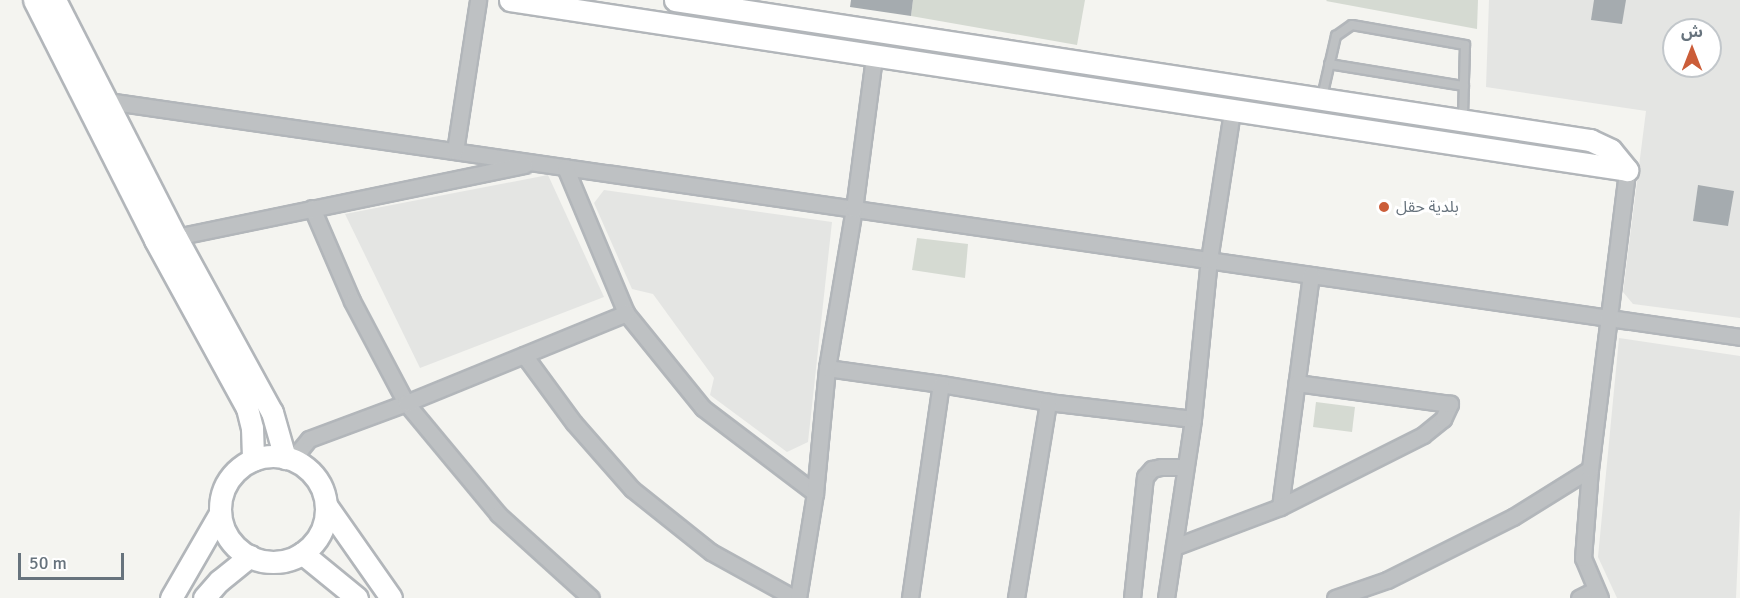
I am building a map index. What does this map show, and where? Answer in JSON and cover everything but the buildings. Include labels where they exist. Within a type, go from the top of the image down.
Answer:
[{"type":"street","points":[[34,0],[155,240],[247,408],[252,428],[253,460]]},
{"type":"street","points":[[55,0],[176,237],[272,412],[291,460]]},
{"type":"street","points":[[455,152],[478,0]]},
{"type":"street","points":[[510,0],[1438,142],[1597,154],[1627,170],[1590,469],[1582,558],[1598,594],[1579,598]]},
{"type":"street","points":[[675,0],[1590,140],[1597,154]]},
{"type":"street","points":[[524,355],[574,423],[632,489],[711,552],[796,598],[815,493],[827,368],[854,209],[874,57]]},
{"type":"street","points":[[107,101],[1740,337]]},
{"type":"street","points":[[1166,598],[1193,419],[1209,260],[1232,111]]},
{"type":"street","points":[[1438,142],[1442,117]]},
{"type":"street","points":[[176,237],[536,163]]},
{"type":"street","points":[[565,167],[626,313],[703,408],[815,493]]},
{"type":"street","points":[[312,208],[352,301],[406,403],[498,514],[591,598]]},
{"type":"street","points":[[1280,507],[1311,275]]},
{"type":"street","points":[[291,460],[309,439],[406,403],[626,313]]},
{"type":"street","points":[[827,368],[1048,402],[1193,419]]},
{"type":"street","points":[[1174,547],[1280,507],[1423,435],[1443,419],[1450,404],[1296,383]]},
{"type":"street","points":[[910,598],[941,384]]},
{"type":"street","points":[[1016,598],[1048,402]]},
{"type":"street","points":[[264,457],[291,460],[313,475],[324,494],[326,505],[323,527],[318,537],[303,553],[271,562],[250,556],[232,543],[222,524],[220,502],[228,481],[235,472],[253,460],[264,457]]},
{"type":"street","points":[[1132,598],[1145,477],[1152,470],[1161,467],[1185,467]]},
{"type":"street","points":[[1335,598],[1387,580],[1513,517],[1590,469]]},
{"type":"street","points":[[326,505],[391,598]]},
{"type":"street","points":[[171,598],[220,513]]},
{"type":"street","points":[[303,553],[357,598]]},
{"type":"street","points":[[204,598],[219,581],[250,556]]},
{"type":"lane","points":[[1322,99],[1336,36],[1352,25],[1465,45],[1463,120]]},
{"type":"lane","points":[[1329,64],[1464,86]]},
{"type":"shaded area","points":[[913,0],[1085,0],[1077,45],[911,16]]},
{"type":"shaded area","points":[[1478,0],[1477,29],[1326,1]]},
{"type":"shaded area","points":[[1489,0],[1740,0],[1740,318],[1633,304],[1623,292],[1646,111],[1486,87]]},
{"type":"shaded area","points":[[548,175],[604,297],[420,368],[345,214]]},
{"type":"shaded area","points":[[604,190],[832,222],[808,442],[787,452],[710,395],[714,378],[653,294],[632,289],[594,203]]},
{"type":"shaded area","points":[[917,238],[968,244],[965,278],[912,270]]},
{"type":"shaded area","points":[[1619,338],[1740,356],[1740,508],[1736,598],[1617,598],[1598,557]]},
{"type":"shaded area","points":[[1316,402],[1355,407],[1352,432],[1313,427]]},
{"type":"place","name":"بلدية حقل","points":[[1384,207]]}]
